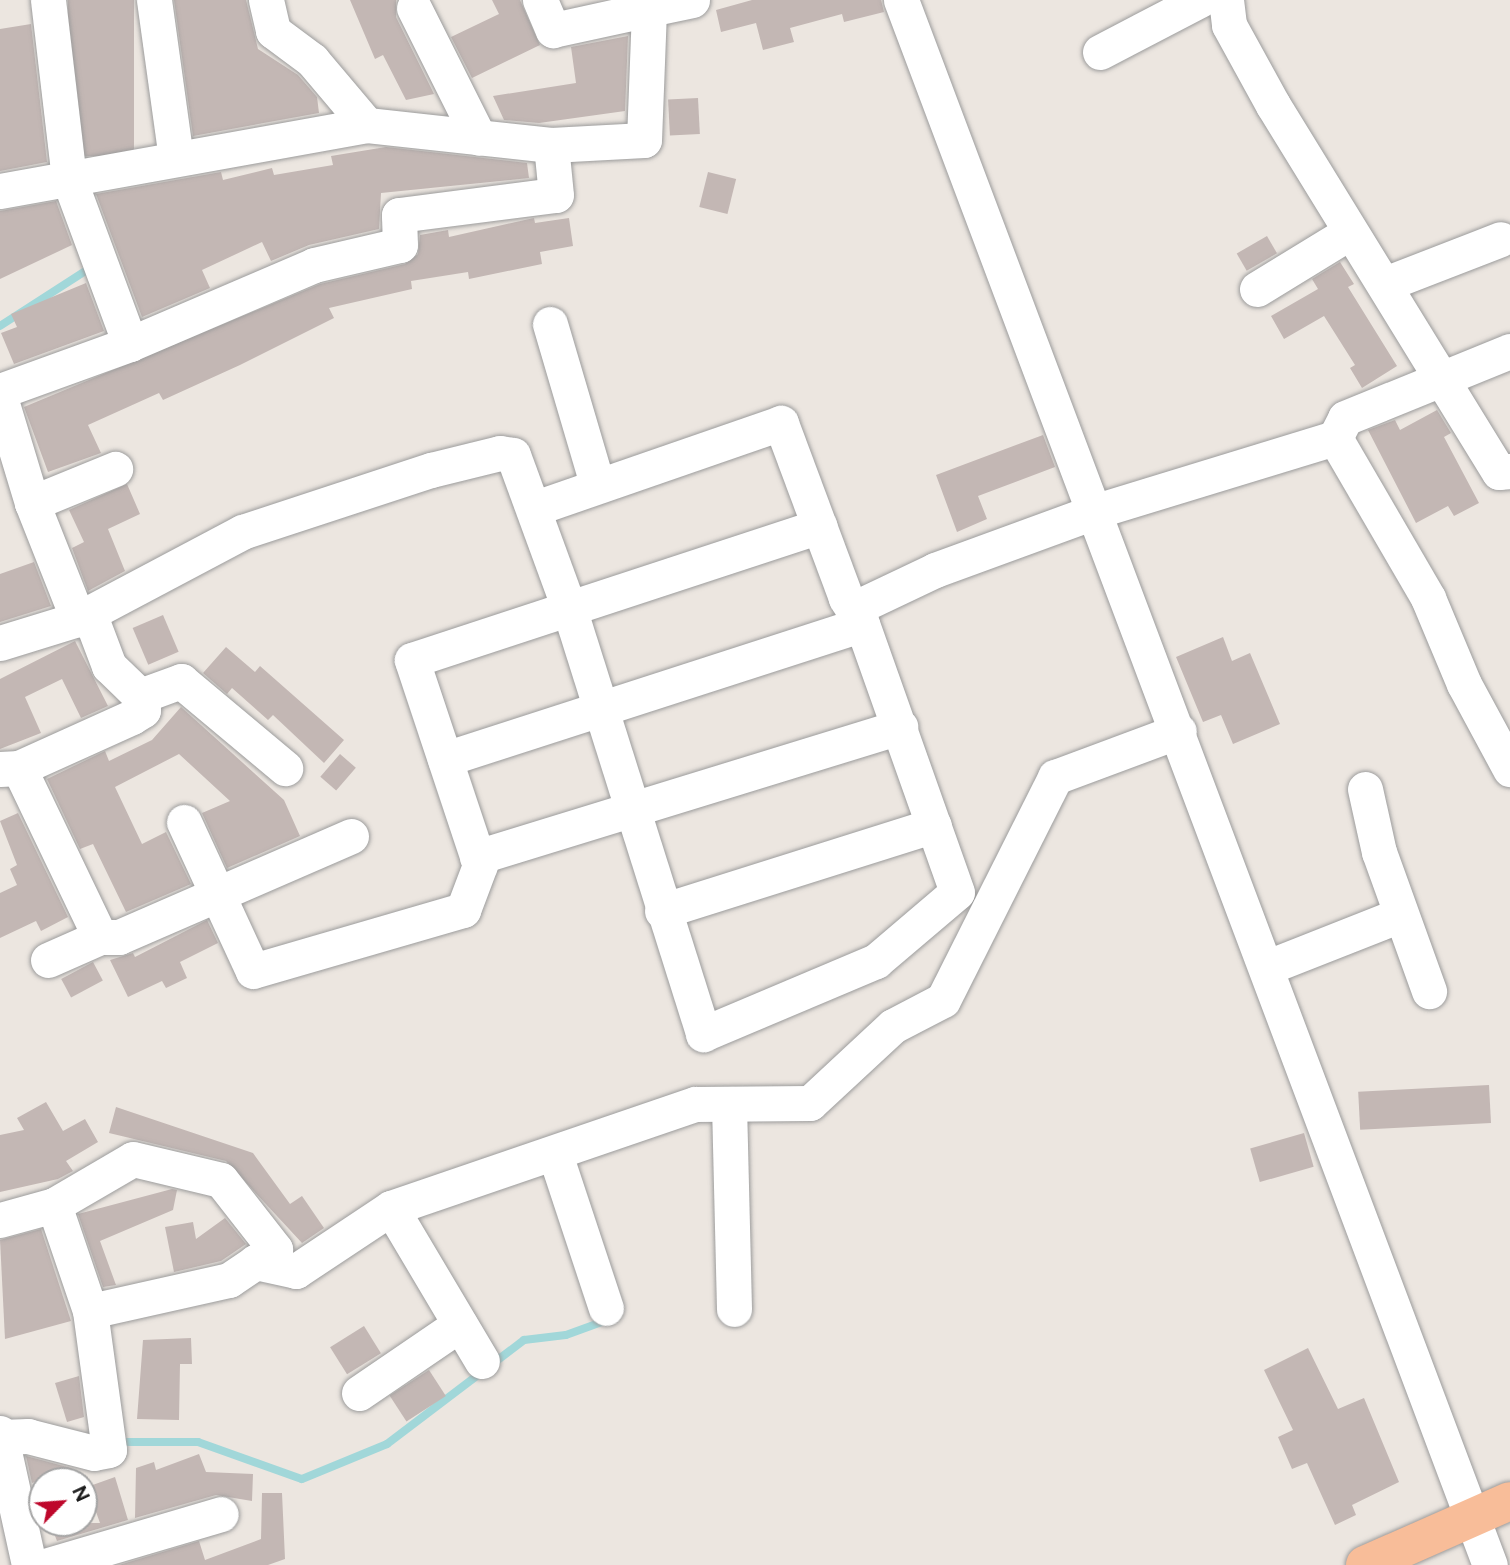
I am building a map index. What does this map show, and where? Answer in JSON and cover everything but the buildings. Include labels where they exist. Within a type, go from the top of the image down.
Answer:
[{"type":"main road","points":[[1365,1565],[1472,1513],[1510,1501]]},
{"type":"street","points":[[48,0],[69,179],[130,344]]},
{"type":"street","points":[[154,0],[176,158]]},
{"type":"street","points":[[266,0],[274,31],[312,60],[367,125]]},
{"type":"street","points":[[540,0],[553,30],[607,10],[649,9],[692,0]]},
{"type":"street","points":[[901,0],[1180,730],[1490,1565]]},
{"type":"street","points":[[1100,52],[1200,0]]},
{"type":"street","points":[[1226,0],[1229,25],[1350,232],[1385,284],[1499,472],[1510,471]]},
{"type":"street","points":[[414,8],[479,138]]},
{"type":"street","points":[[0,191],[367,125],[551,145],[645,140],[649,9]]},
{"type":"street","points":[[0,391],[130,344],[314,265],[400,245],[400,215],[556,195],[551,145]]},
{"type":"street","points":[[1256,289],[1350,232]]},
{"type":"street","points":[[1385,284],[1501,239]]},
{"type":"street","points":[[550,324],[597,484]]},
{"type":"street","points":[[444,759],[596,709],[857,616],[934,570],[1096,511],[1335,438],[1345,418],[1510,351]]},
{"type":"street","points":[[0,397],[32,503],[83,616],[109,666],[140,696],[143,709],[132,717],[10,768],[100,937]]},
{"type":"street","points":[[0,643],[83,616],[242,532],[500,453],[513,455],[535,508],[569,608],[596,709],[702,1034],[876,961],[957,892],[900,727],[782,423],[597,484],[535,508]]},
{"type":"street","points":[[1335,438],[1428,598],[1464,684],[1510,769]]},
{"type":"street","points":[[32,503],[115,469]]},
{"type":"street","points":[[184,822],[253,971],[463,911],[480,865],[412,660],[820,526]]},
{"type":"street","points":[[140,696],[181,681],[285,768]]},
{"type":"street","points":[[477,857],[900,727]]},
{"type":"street","points":[[255,1262],[296,1271],[391,1208],[695,1104],[810,1103],[893,1026],[943,1000],[1055,777],[1180,730]]},
{"type":"street","points":[[1365,789],[1400,915],[1429,990]]},
{"type":"street","points":[[662,911],[934,825]]},
{"type":"street","points":[[48,960],[100,937],[119,937],[351,836]]},
{"type":"street","points":[[1268,967],[1400,915]]},
{"type":"street","points":[[729,1104],[734,1309]]},
{"type":"street","points":[[555,1154],[606,1308]]},
{"type":"street","points":[[0,1220],[54,1205],[133,1159],[221,1180],[275,1249],[229,1280],[90,1311]]},
{"type":"street","points":[[29,1565],[0,1435],[28,1436],[94,1453],[108,1450],[90,1311],[54,1205]]},
{"type":"street","points":[[391,1208],[482,1361]]},
{"type":"street","points":[[359,1393],[460,1324]]},
{"type":"street","points":[[48,1565],[221,1514]]},
{"type":"waterway","points":[[0,326],[93,266]]},
{"type":"waterway","points":[[115,1442],[198,1442],[302,1479],[387,1444],[524,1340],[566,1335],[602,1322]]}]
